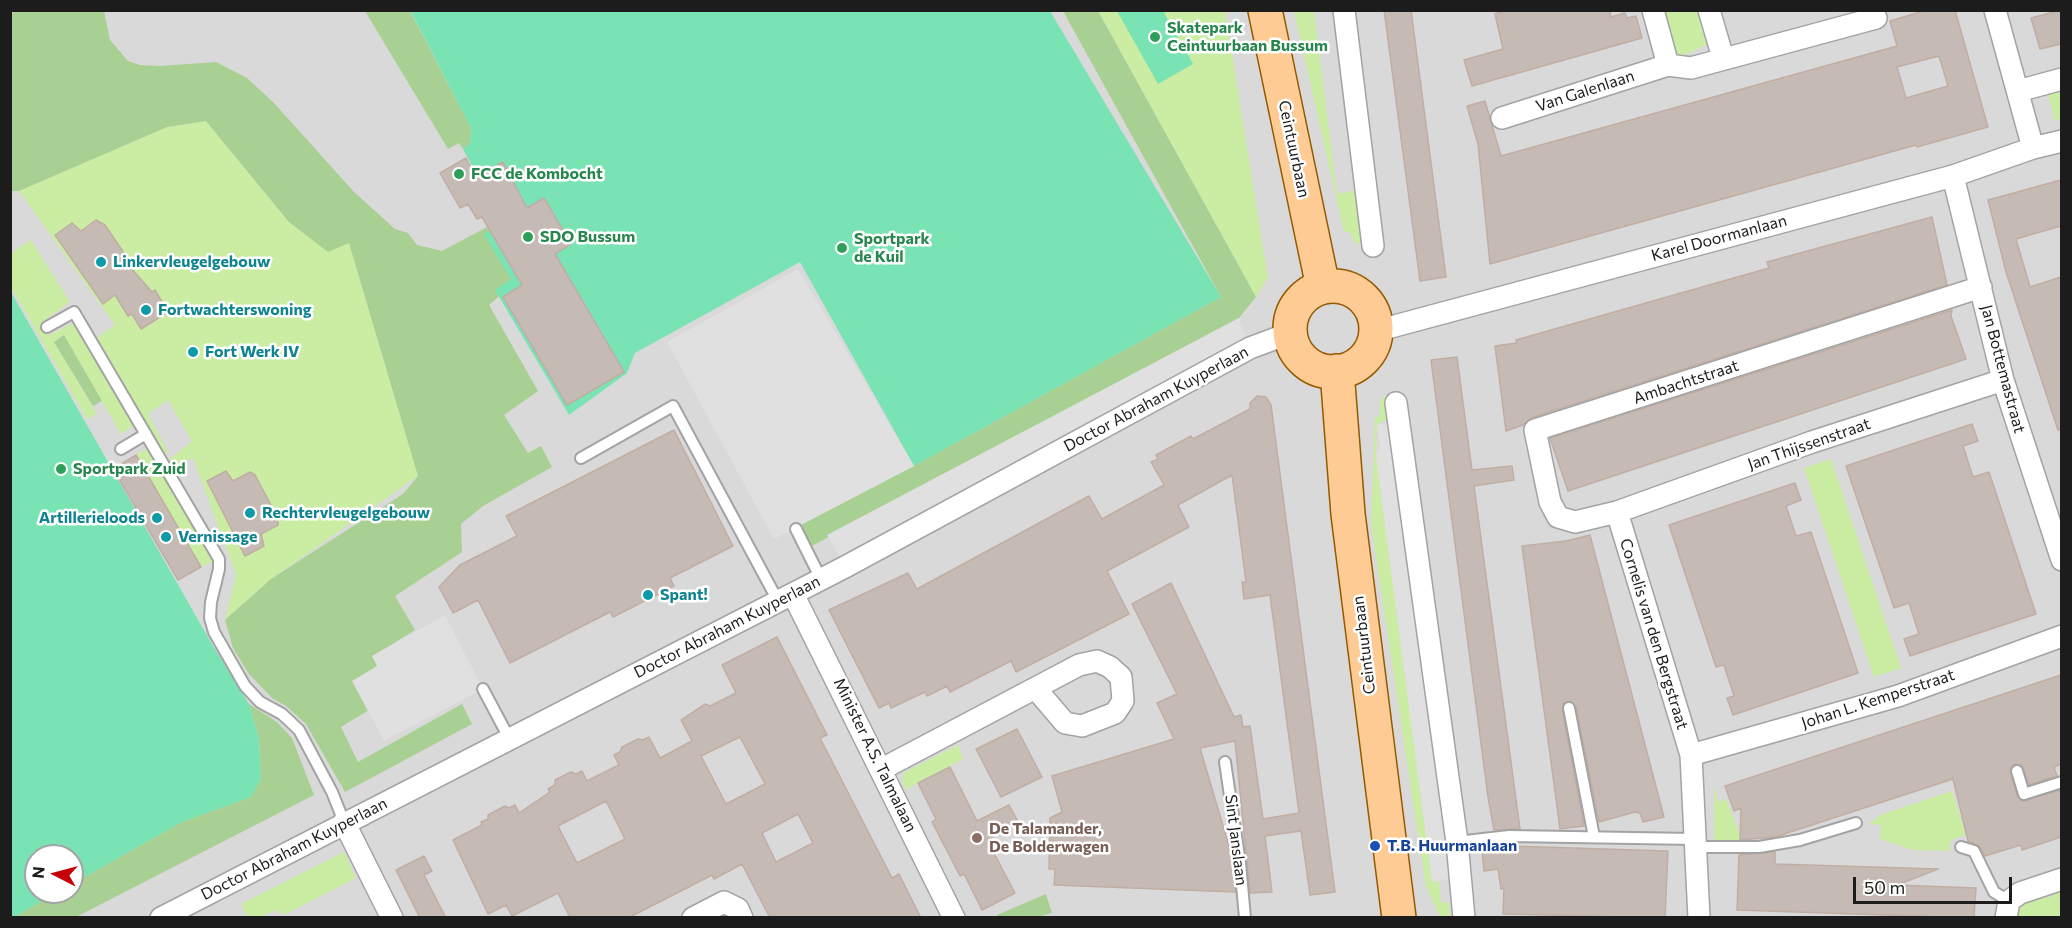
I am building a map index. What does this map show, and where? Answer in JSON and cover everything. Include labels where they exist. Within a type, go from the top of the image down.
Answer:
[{"type":"main road","name":"Ceintuurbaan","points":[[1265,10],[1323,287]]},
{"type":"main road","points":[[1323,287],[1347,288],[1363,298],[1373,314],[1376,331],[1371,348],[1363,359],[1353,367],[1337,371],[1324,370],[1305,361],[1293,344],[1290,333],[1292,315],[1297,305],[1313,291],[1323,287]]},
{"type":"main road","name":"Ceintuurbaan","points":[[1337,371],[1348,514],[1399,918]]},
{"type":"street","points":[[1344,10],[1373,246]]},
{"type":"street","points":[[1653,10],[1668,65]]},
{"type":"street","points":[[1709,10],[1723,58]]},
{"type":"street","points":[[2000,12],[2033,148]]},
{"type":"street","name":"Van Galenlaan","points":[[1502,118],[1668,65],[1691,68],[1876,18]]},
{"type":"street","points":[[2018,91],[2061,79]]},
{"type":"street","name":"Karel Doormanlaan","points":[[1376,331],[1953,176],[2033,148],[2061,141]]},
{"type":"street","name":"Jan Bottemastraat","points":[[1953,176],[2003,380],[2061,560]]},
{"type":"street","name":"Ambachtstraat","points":[[1617,512],[1575,522],[1558,517],[1550,502],[1536,430],[1981,287]]},
{"type":"street","name":"Doctor Abraham Kuyperlaan","points":[[161,918],[821,579],[1250,348],[1290,333]]},
{"type":"street","name":"Jan Thijssenstraat","points":[[1617,512],[1812,442],[2003,380]]},
{"type":"street","points":[[1396,403],[1457,842],[1464,918]]},
{"type":"street","name":"Cornelis van den Bergstraat","points":[[1617,512],[1691,755],[1700,918]]},
{"type":"street","name":"Minister A.S. Talmalaan","points":[[786,597],[882,769],[954,918]]},
{"type":"street","name":"Johan L. Kemperstraat","points":[[1691,755],[1898,696],[2061,636]]},
{"type":"street","points":[[882,769],[1036,689]]},
{"type":"street","points":[[344,822],[392,918]]},
{"type":"street","points":[[2008,909],[2020,893],[2061,879]]},
{"type":"street","points":[[693,918],[724,902],[738,909],[742,918]]},
{"type":"lane","points":[[47,327],[74,312],[219,559],[219,569],[211,602],[210,618],[214,632],[245,686],[260,702],[282,714],[298,730],[332,792],[344,822]]},
{"type":"lane","points":[[581,458],[673,406],[786,597]]},
{"type":"lane","points":[[121,449],[146,434]]},
{"type":"lane","points":[[796,529],[821,579]]},
{"type":"lane","points":[[483,689],[509,738]]},
{"type":"lane","points":[[1569,708],[1594,837]]},
{"type":"lane","name":"Sint Janslaan","points":[[1225,762],[1240,863],[1245,918]]},
{"type":"lane","points":[[2017,771],[2024,794],[2061,782]]},
{"type":"lane","points":[[1457,842],[1509,836],[1594,837],[1759,847],[1800,840],[1856,823]]},
{"type":"lane","points":[[1960,847],[1974,851],[1994,892],[2008,909]]},
{"type":"shaded area","points":[[10,11],[2061,11],[2061,917],[11,917]]},
{"type":"shaded area","points":[[798,269],[914,466],[774,539],[667,342]]},
{"type":"shaded area","points":[[1239,318],[1250,348],[845,567],[827,535]]},
{"type":"shaded area","points":[[1391,422],[1452,879],[1432,882],[1376,456],[1380,447],[1377,425]]},
{"type":"shaded area","points":[[445,615],[483,689],[384,741],[352,681],[377,666],[372,656]]},
{"type":"green space","points":[[17,10],[104,11],[110,40],[128,61],[140,65],[160,66],[216,62],[247,78],[274,103],[354,192],[395,229],[408,233],[417,245],[442,251],[487,227],[516,281],[489,305],[538,391],[504,415],[528,453],[541,446],[552,467],[483,506],[461,524],[462,552],[395,596],[415,630],[373,656],[378,666],[369,710],[341,727],[358,762],[462,704],[472,724],[345,792],[306,724],[286,706],[272,698],[249,674],[233,648],[225,620],[271,579],[403,494],[418,476],[349,243],[328,252],[289,222],[206,121],[167,127],[19,191],[11,191],[11,14]]},
{"type":"green space","name":"Sportpark de Kuil","points":[[410,10],[1050,11],[1221,297],[914,466],[800,262],[635,353],[627,373],[569,415],[495,290],[511,279],[484,234],[498,226],[496,210],[463,149],[470,144],[471,128]]},
{"type":"green space","points":[[365,11],[410,11],[471,128],[470,144],[463,149],[459,143],[448,149]]},
{"type":"green space","points":[[1063,11],[1098,11],[1256,297],[1239,318],[808,548],[796,527],[914,466],[1221,297]]},
{"type":"green space","points":[[1098,11],[1225,11],[1268,278],[1256,297]]},
{"type":"green space","name":"Skatepark Ceintuurbaan Bussum","points":[[1117,11],[1163,11],[1193,64],[1158,84]]},
{"type":"green space","points":[[1294,11],[1314,11],[1337,194],[1359,190],[1367,245],[1355,243],[1350,232],[1344,232]]},
{"type":"green space","points":[[1656,11],[1699,11],[1709,34],[1706,45],[1682,56],[1673,53]]},
{"type":"green space","points":[[2061,87],[2061,119],[2055,121],[2047,92]]},
{"type":"green space","points":[[206,121],[289,222],[349,243],[418,476],[271,579],[225,620],[236,575],[193,458],[174,467],[169,460],[192,441],[168,400],[148,414],[168,452],[165,454],[96,338],[115,325],[19,191],[167,127]]},
{"type":"green space","points":[[31,240],[70,302],[42,322],[50,335],[73,323],[135,424],[121,434],[63,335],[54,342],[97,414],[87,419],[11,287],[10,254]]},
{"type":"green space","name":"Sportpark Zuid","points":[[11,292],[213,646],[249,704],[259,739],[261,778],[251,797],[182,822],[84,877],[84,844],[24,844],[24,904],[37,904],[12,918]]},
{"type":"green space","points":[[64,335],[102,401],[93,406],[54,342]]},
{"type":"green space","points":[[1388,394],[1388,419],[1377,424],[1376,456],[1432,882],[1439,881],[1441,903],[1449,902],[1450,917],[1440,917],[1426,887],[1371,524],[1375,418],[1380,416],[1380,400]]},
{"type":"green space","points":[[149,447],[213,561],[201,567],[136,455]]},
{"type":"green space","points":[[1831,459],[1901,668],[1874,677],[1804,468]]},
{"type":"green space","points":[[249,704],[277,722],[292,738],[314,795],[76,917],[12,918],[37,904],[84,904],[84,877],[182,822],[251,797],[261,778],[259,739]]},
{"type":"green space","points":[[958,745],[963,759],[905,790],[902,778],[905,772]]},
{"type":"green space","points":[[1714,785],[1718,802],[1726,799],[1740,834],[1740,844],[1714,842]]},
{"type":"green space","points":[[1952,791],[1966,835],[1951,840],[1949,851],[1913,850],[1880,839],[1881,825],[1869,824],[1880,815]]},
{"type":"green space","points":[[344,852],[356,878],[284,915],[276,910],[259,917],[247,917],[241,904]]},
{"type":"green space","points":[[2044,891],[2047,898],[2061,892],[2061,917],[2017,918],[2018,909],[2026,899]]},
{"type":"green space","points":[[1046,894],[1052,913],[1037,917],[998,917],[997,915]]},
{"type":"building","points":[[1384,10],[1411,10],[1446,277],[1420,281]]},
{"type":"building","points":[[1506,10],[1610,10],[1611,17],[1625,13],[1627,18],[1636,16],[1642,38],[1472,86],[1464,60],[1503,49],[1495,14]]},
{"type":"building","points":[[1927,10],[1955,10],[1988,127],[1490,264],[1478,144],[1467,106],[1485,101],[1501,156],[1897,46],[1890,21]],"holes":[[[1939,56],[1948,86],[1906,98],[1897,67]]]},
{"type":"building","points":[[2061,10],[2061,44],[2040,49],[2031,18]]},
{"type":"building","points":[[466,158],[476,177],[503,162],[527,208],[544,198],[571,244],[555,254],[624,372],[567,405],[503,297],[522,285],[482,217],[477,219],[468,204],[460,208],[440,173]]},
{"type":"building","points":[[2061,180],[2061,226],[2016,239],[2030,287],[2061,277],[2061,429],[2058,430],[2006,272],[1988,200]]},
{"type":"building","points":[[1932,217],[1947,285],[1531,418],[1523,425],[1506,431],[1495,346],[1517,343],[1516,340],[1769,268],[1767,262]]},
{"type":"building","name":"Linkervleugelgebouw","points":[[96,220],[105,225],[128,259],[131,268],[152,292],[155,290],[168,312],[141,329],[132,314],[128,316],[115,295],[103,304],[55,235],[72,223],[81,231]]},
{"type":"building","points":[[1952,310],[1951,316],[1966,359],[1568,491],[1550,438]]},
{"type":"building","points":[[1457,357],[1472,470],[1512,466],[1514,480],[1474,486],[1520,829],[1494,830],[1488,797],[1431,360]]},
{"type":"building","points":[[1257,396],[1266,397],[1271,405],[1335,892],[1310,895],[1301,831],[1265,836],[1272,892],[1250,893],[1235,741],[1200,748],[1231,853],[1235,892],[1054,885],[1055,869],[1049,869],[1050,818],[1062,812],[1052,776],[1174,739],[1157,703],[1177,694],[1132,604],[1171,583],[1234,717],[1241,715],[1243,727],[1250,726],[1263,819],[1299,813],[1270,595],[1244,599],[1242,582],[1246,582],[1232,475],[1178,505],[1189,527],[1107,571],[1129,614],[1016,672],[1011,661],[950,692],[947,686],[927,696],[925,692],[891,708],[889,703],[879,708],[829,610],[908,573],[917,589],[1089,496],[1102,519],[1164,485],[1151,462],[1158,459],[1156,455],[1191,436],[1193,439],[1250,409],[1250,403]]},
{"type":"building","points":[[1972,424],[1978,441],[1963,446],[1973,477],[1989,472],[2036,614],[1910,656],[1904,639],[1919,634],[1909,603],[1894,608],[1846,466]]},
{"type":"building","points":[[674,430],[733,546],[670,578],[674,586],[613,617],[610,612],[510,663],[478,600],[453,613],[439,587],[460,565],[517,536],[506,516]]},
{"type":"building","name":"Artillerieloods","points":[[136,455],[201,567],[178,580],[113,469]]},
{"type":"building","name":"Rechtervleugelgebouw","points":[[226,471],[233,481],[250,472],[255,475],[278,518],[278,525],[261,534],[264,546],[245,556],[207,481]]},
{"type":"building","points":[[1795,483],[1801,500],[1786,506],[1796,536],[1811,532],[1858,673],[1733,715],[1727,698],[1734,696],[1724,665],[1716,667],[1669,525]]},
{"type":"building","points":[[1590,535],[1664,817],[1643,822],[1640,813],[1635,812],[1599,822],[1576,707],[1568,701],[1564,703],[1562,709],[1584,826],[1560,829],[1522,546],[1566,541]]},
{"type":"building","points":[[777,637],[827,735],[820,738],[892,878],[899,874],[921,918],[770,918],[742,864],[714,879],[712,875],[628,918],[570,918],[558,893],[512,916],[506,905],[488,914],[453,840],[482,825],[481,822],[488,819],[488,815],[505,806],[509,808],[515,805],[519,813],[550,792],[548,789],[555,785],[555,780],[571,772],[576,774],[582,771],[587,781],[619,765],[614,755],[620,752],[622,747],[638,739],[643,740],[649,737],[660,758],[692,741],[681,720],[705,704],[710,706],[736,693],[722,665]],"holes":[[[740,737],[765,784],[726,804],[701,756]],[[606,801],[625,839],[577,863],[558,826]],[[798,814],[813,843],[776,862],[762,833]]]},
{"type":"building","points":[[2061,675],[2061,764],[2054,767],[2057,776],[2029,785],[2022,765],[2014,764],[2010,770],[2017,796],[2022,801],[2061,790],[2061,837],[2022,850],[2021,845],[1985,856],[1979,846],[1968,841],[1953,779],[1775,837],[1740,840],[1741,808],[1734,811],[1725,786]]},
{"type":"building","points":[[1017,729],[1042,777],[1001,797],[976,749]]},
{"type":"building","points":[[950,767],[977,821],[1009,805],[1019,823],[987,840],[1015,893],[982,910],[964,874],[960,876],[932,822],[936,819],[918,783]]},
{"type":"building","points":[[1518,844],[1509,846],[1668,851],[1665,918],[1503,914],[1504,888],[1501,889],[1498,869],[1484,871],[1482,851],[1496,850],[1496,845]]},
{"type":"building","points":[[1775,852],[1775,864],[1938,869],[1897,885],[1976,888],[1974,918],[1737,910],[1739,855]]},
{"type":"building","points":[[424,856],[432,871],[424,875],[446,918],[420,918],[396,870]]},
{"type":"place","name":"Skatepark Ceintuurbaan Bussum","points":[[1155,37]]},
{"type":"place","name":"FCC de Kombocht","points":[[459,174]]},
{"type":"place","name":"SDO Bussum","points":[[528,237]]},
{"type":"place","name":"Sportpark de Kuil","points":[[842,248]]},
{"type":"place","name":"Linkervleugelgebouw","points":[[101,262]]},
{"type":"place","name":"Fortwachterswoning","points":[[146,310]]},
{"type":"place","name":"Fort Werk IV","points":[[193,352]]},
{"type":"place","name":"Sportpark Zuid","points":[[61,469]]},
{"type":"place","name":"Rechtervleugelgebouw","points":[[250,513]]},
{"type":"place","name":"Artillerieloods","points":[[157,518]]},
{"type":"place","name":"Vernissage","points":[[166,537]]},
{"type":"place","name":"Spant!","points":[[648,595]]},
{"type":"place","name":"De Talamander, De Bolderwagen","points":[[977,838]]},
{"type":"place","name":"T.B. Huurmanlaan","points":[[1375,846]]}]
